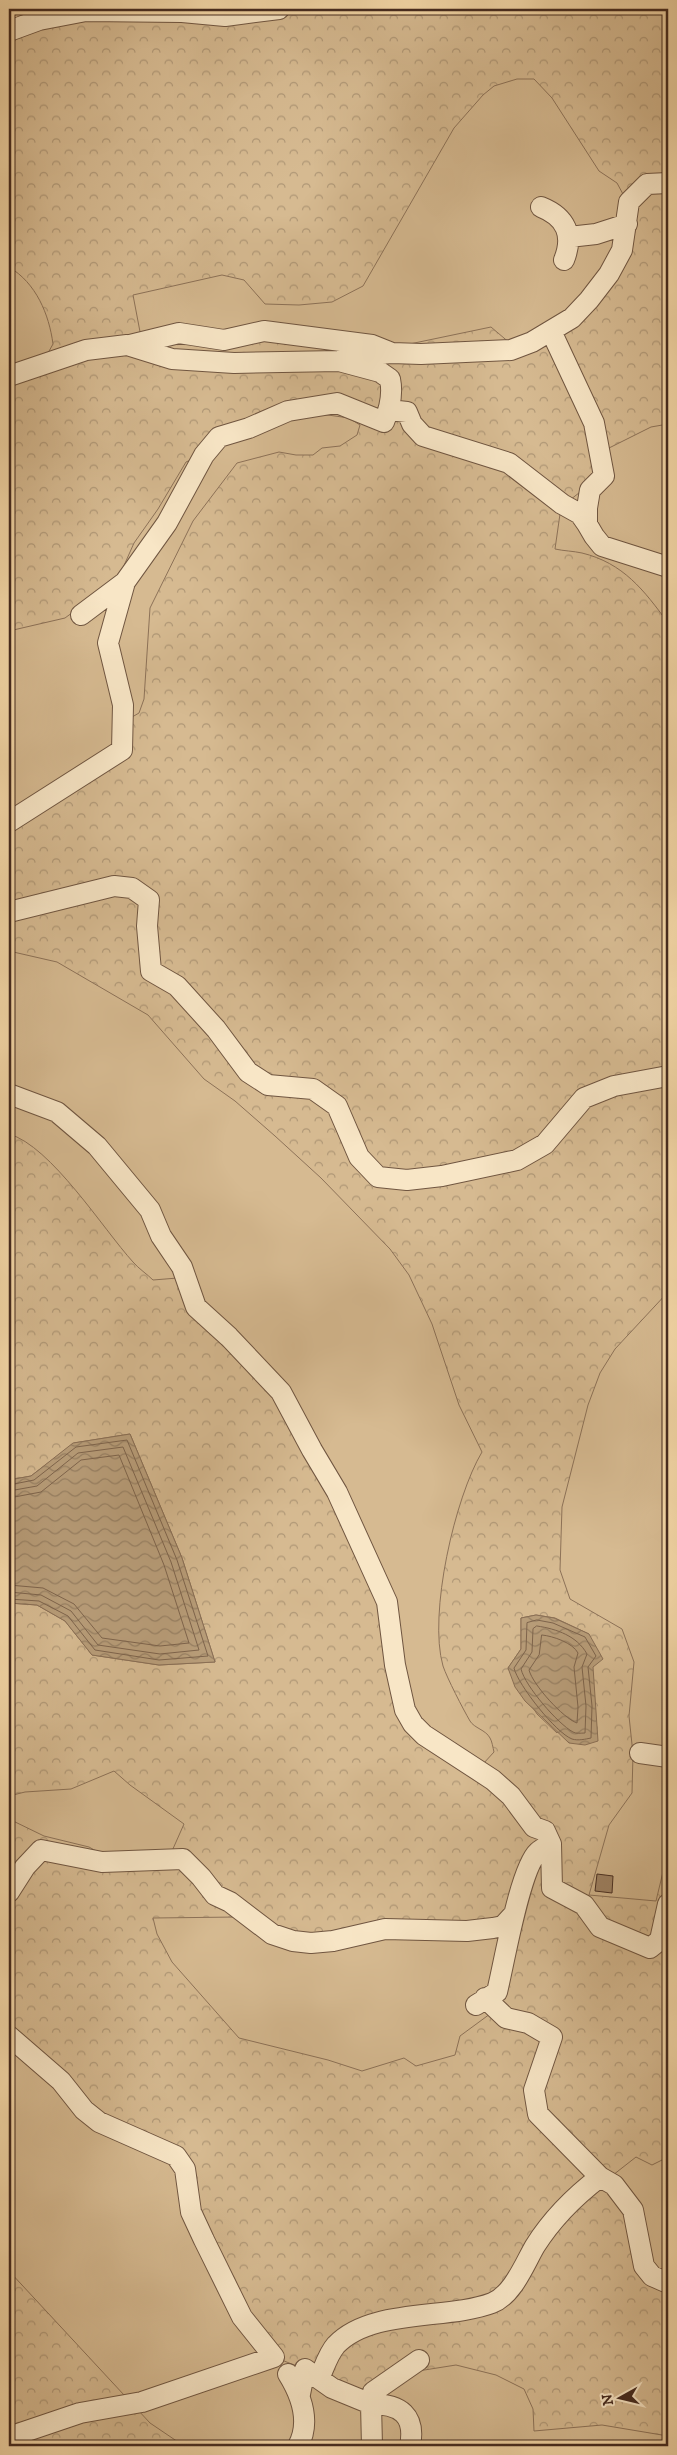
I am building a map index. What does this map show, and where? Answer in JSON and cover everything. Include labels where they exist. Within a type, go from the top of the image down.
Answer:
[{"type":"street","points":[[9,31],[39,20],[86,11],[182,12],[225,16],[279,9]]},
{"type":"street","points":[[339,361],[352,356],[392,353],[440,354],[511,350],[532,342],[572,318],[609,274],[622,250],[630,202],[647,184],[668,183]]},
{"type":"street","points":[[541,207],[554,212],[566,228],[569,237],[569,247],[564,260]]},
{"type":"street","points":[[569,237],[596,234],[627,224]]},
{"type":"street","points":[[9,376],[41,367],[86,350],[126,345],[179,333],[224,340],[264,331],[372,345],[392,353]]},
{"type":"street","points":[[551,331],[594,423],[602,453],[604,476],[590,490],[587,524]]},
{"type":"street","points":[[81,615],[125,582],[167,523],[194,471],[219,437],[249,428],[288,411],[330,404],[337,403],[356,409],[384,422],[389,410],[392,389],[390,379],[380,372],[339,361],[234,364],[172,359],[126,345]]},
{"type":"street","points":[[389,410],[406,412],[412,424],[423,436],[509,463],[562,504],[580,514],[602,546],[668,567]]},
{"type":"street","points":[[9,822],[122,750],[123,705],[108,644],[125,582]]},
{"type":"street","points":[[9,912],[114,886],[132,888],[149,900],[147,926],[151,971],[177,986],[216,1029],[248,1072],[268,1084],[313,1089],[337,1106],[359,1156],[378,1177],[408,1180],[442,1176],[517,1160],[545,1144],[584,1098],[614,1086],[668,1076]]},
{"type":"street","points":[[9,1094],[57,1112],[97,1146],[150,1210],[160,1236],[182,1267],[196,1307],[229,1337],[281,1392],[337,1492],[387,1602],[395,1665],[405,1710],[413,1724],[424,1735],[493,1780],[510,1796],[534,1827],[545,1831],[551,1844],[552,1888],[584,1904],[600,1927],[650,1948],[660,1940],[668,1904]]},
{"type":"street","points":[[640,1754],[668,1756]]},
{"type":"street","points":[[551,1844],[537,1852],[530,1864],[514,1914],[497,1992],[480,2002],[506,2018],[528,2023],[552,2037],[534,2090],[538,2114],[600,2177],[614,2185],[633,2210],[644,2266],[652,2276],[668,2283]]},
{"type":"street","points":[[9,1892],[25,1867],[41,1850],[102,1862],[183,1859],[201,1876],[215,1895],[230,1902],[272,1934],[293,1941],[311,1943],[333,1941],[385,1929],[467,1931],[503,1926],[514,1914]]},
{"type":"street","points":[[9,2036],[61,2081],[84,2110],[99,2122],[176,2156],[186,2169],[191,2212],[204,2240],[242,2317],[274,2357],[142,2402],[80,2413],[9,2436]]},
{"type":"street","points":[[319,2379],[337,2345],[372,2324],[456,2312],[494,2302],[512,2286],[526,2266],[535,2247],[574,2196],[600,2177]]},
{"type":"street","points":[[372,2446],[371,2404],[373,2392],[419,2360]]},
{"type":"street","points":[[300,2394],[305,2370],[332,2388],[371,2404],[387,2404],[404,2412],[411,2424],[410,2446]]},
{"type":"street","points":[[288,2374],[300,2394],[304,2416],[302,2439],[298,2446]]},
{"type":"green space","points":[[49,9],[668,9],[668,424],[651,427],[609,448],[584,489],[561,507],[555,549],[582,553],[621,571],[641,589],[668,623],[668,1292],[615,1349],[600,1373],[588,1405],[562,1507],[560,1570],[570,1599],[622,1629],[634,1662],[629,1716],[633,1754],[632,1793],[609,1825],[589,1895],[656,1901],[668,1851],[668,2157],[652,2165],[636,2157],[613,2175],[647,2261],[668,2279],[668,2436],[602,2425],[534,2431],[533,2409],[524,2389],[496,2375],[456,2365],[418,2371],[379,2398],[261,2352],[168,2156],[57,2085],[9,2046],[9,1819],[44,1836],[89,1847],[105,1856],[172,1851],[184,1824],[130,1785],[114,1771],[71,1789],[25,1792],[9,1796],[9,1603],[37,1605],[65,1621],[92,1655],[159,1665],[215,1662],[182,1558],[130,1434],[74,1443],[31,1476],[9,1480],[9,1134],[42,1154],[59,1171],[133,1262],[153,1280],[190,1277],[193,1292],[283,1391],[364,1543],[412,1722],[483,1764],[494,1752],[490,1738],[472,1723],[455,1694],[443,1666],[439,1644],[439,1617],[447,1556],[462,1497],[482,1452],[459,1405],[432,1324],[409,1275],[390,1249],[321,1178],[235,1101],[204,1079],[148,1015],[57,962],[9,951],[9,817],[115,745],[120,724],[139,713],[144,699],[150,608],[193,521],[237,463],[279,452],[313,455],[322,448],[340,446],[357,435],[360,425],[349,418],[328,415],[302,416],[239,439],[186,462],[158,509],[134,543],[118,579],[65,618],[9,631],[9,370],[48,353],[53,344],[40,300],[27,282],[9,267],[9,29]],"holes":[[[517,79],[534,79],[552,98],[599,171],[617,183],[624,196],[617,249],[566,313],[511,344],[491,327],[400,346],[141,337],[133,295],[222,275],[244,280],[265,304],[299,305],[332,302],[363,286],[454,128],[483,95],[494,86]],[[536,1615],[555,1618],[589,1634],[593,1678],[557,1733],[537,1714],[508,1668],[521,1649],[521,1618]],[[238,1917],[333,1947],[386,1934],[503,1930],[494,2011],[460,2036],[455,2055],[416,2066],[404,2058],[362,2071],[328,2060],[239,2038],[172,1962],[157,1934],[153,1918]]]},
{"type":"green space","points":[[668,26],[668,2446],[9,2446],[9,229],[448,32]]},
{"type":"green space","points":[[9,2271],[150,2423],[184,2446],[9,2446]]},
{"type":"water","points":[[130,1434],[182,1558],[215,1662],[159,1665],[92,1655],[65,1621],[37,1605],[9,1603],[9,1480],[31,1476],[73,1443]]},
{"type":"water","points":[[536,1615],[554,1618],[589,1634],[603,1659],[593,1667],[598,1741],[585,1745],[569,1743],[525,1701],[515,1687],[508,1668],[521,1649],[521,1618]]},
{"type":"building","points":[[597,1874],[613,1876],[612,1893],[595,1891]]}]
